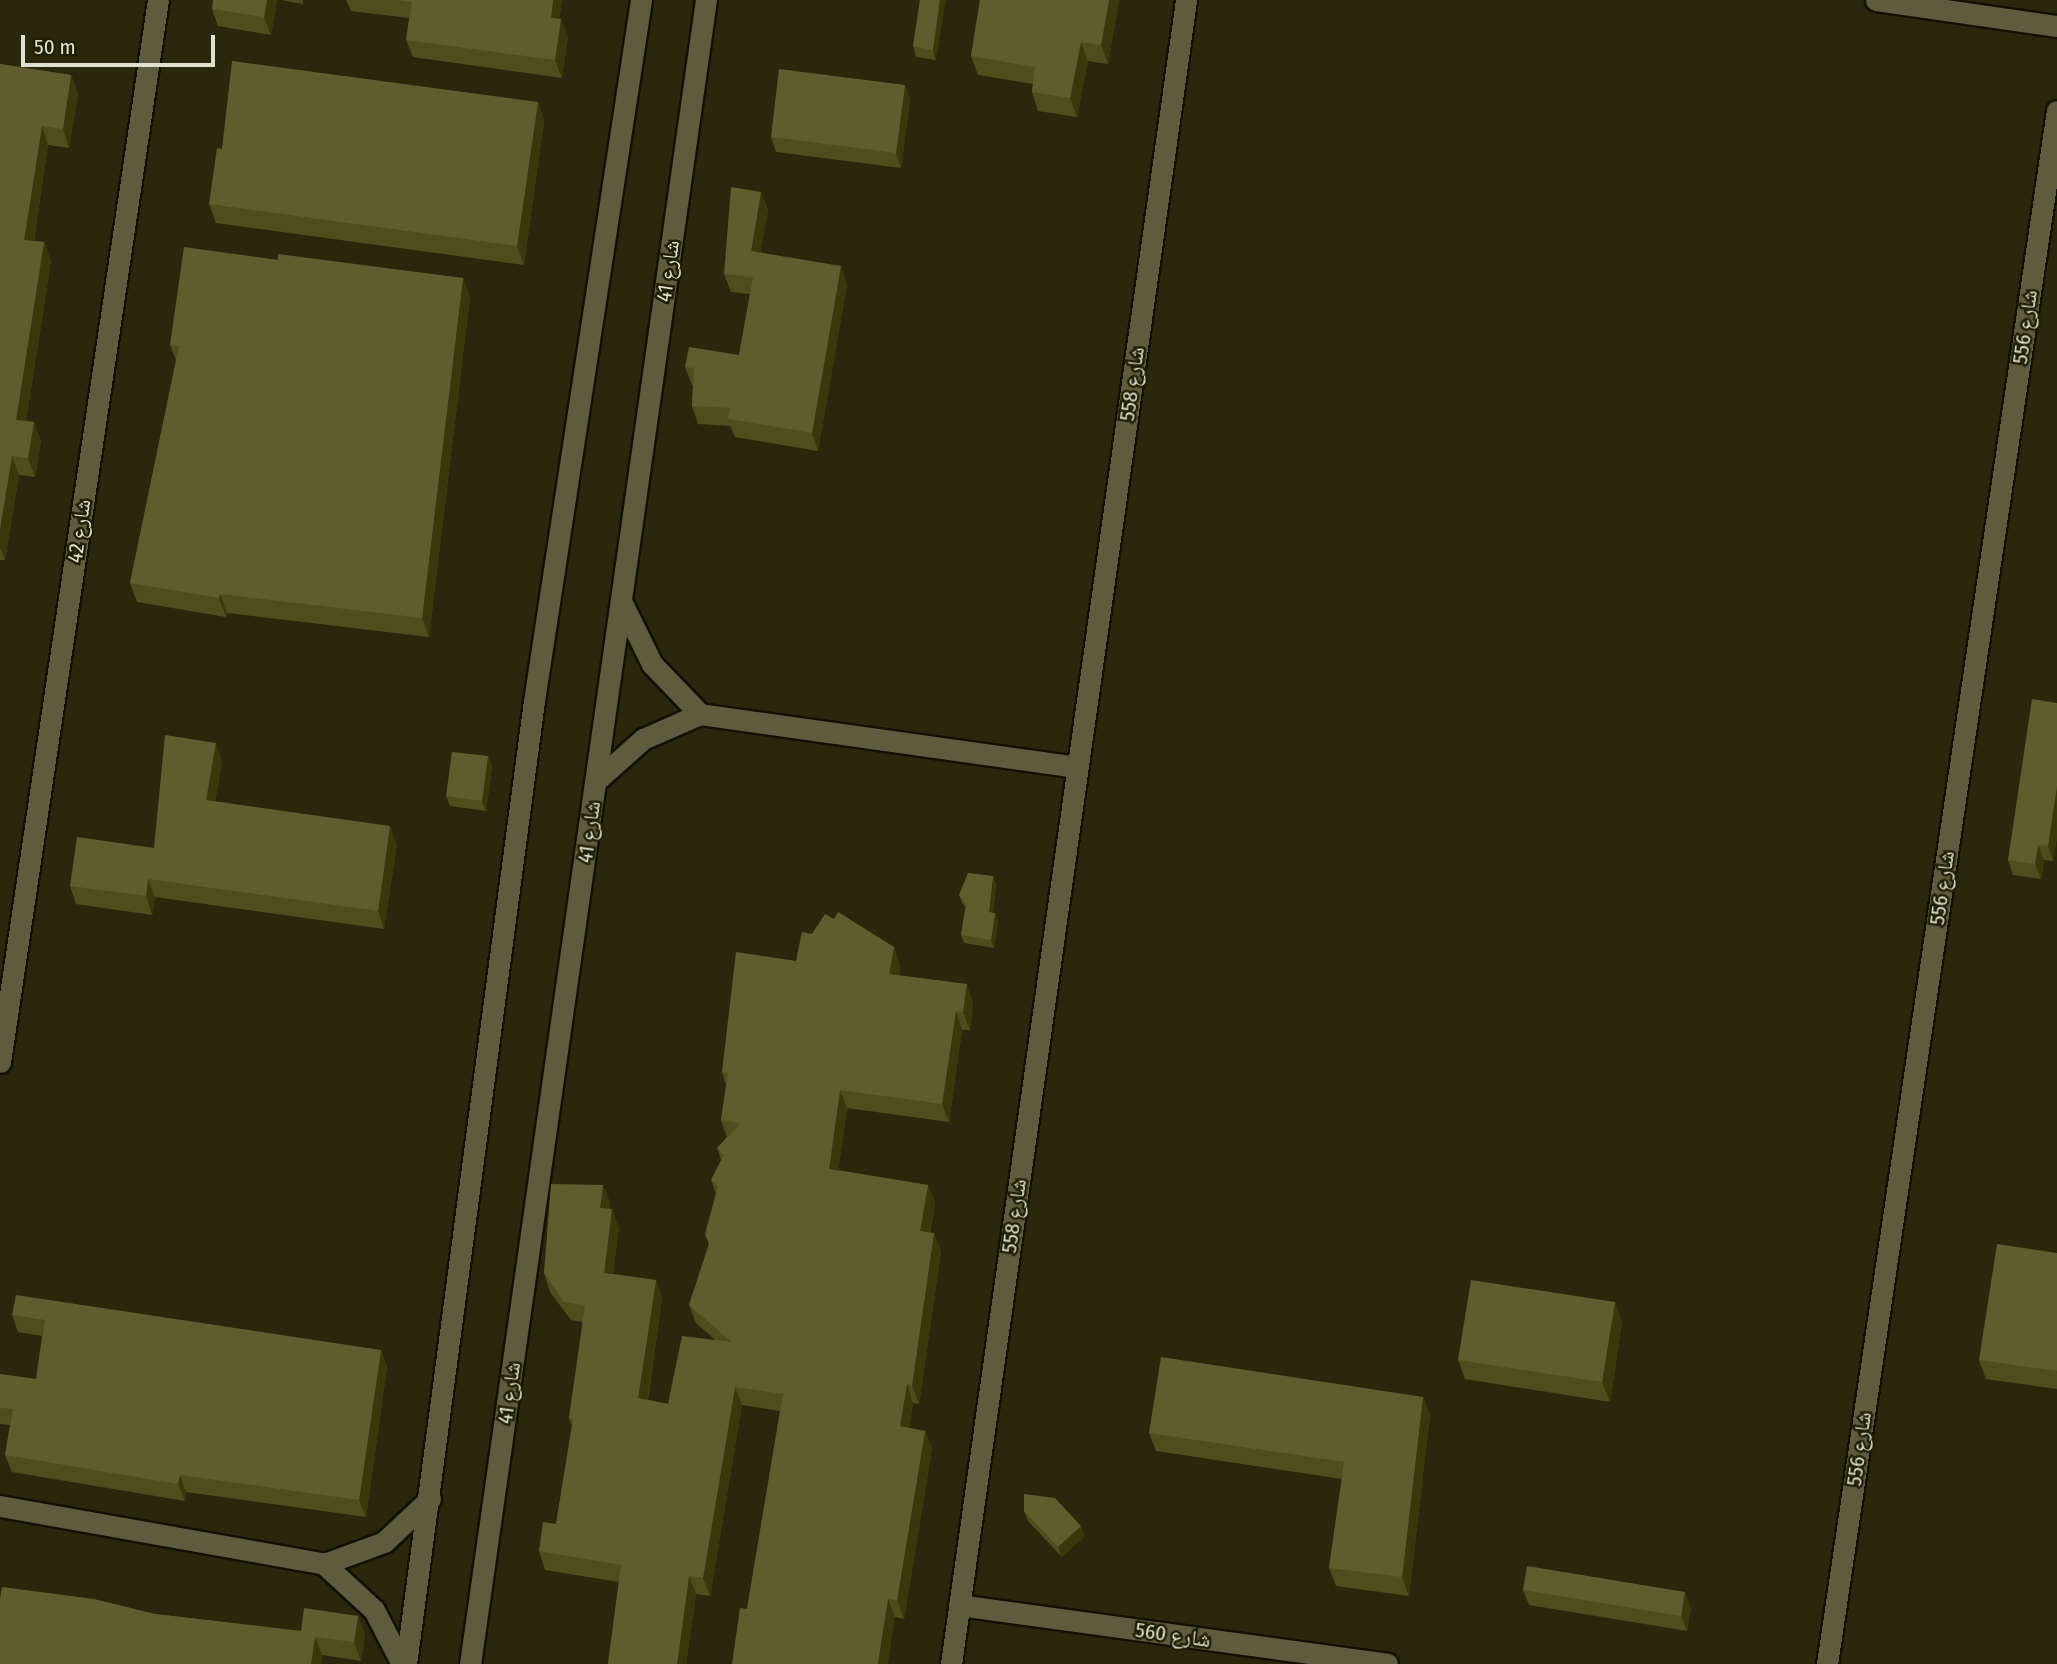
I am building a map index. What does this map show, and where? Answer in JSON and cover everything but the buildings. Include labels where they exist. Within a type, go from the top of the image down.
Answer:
[{"type":"street","name":"شارع 42","points":[[0,1062],[3,1017],[158,0]]},
{"type":"street","points":[[404,1664],[429,1499],[534,701],[641,0]]},
{"type":"street","name":"شارع 41","points":[[470,1664],[706,0]]},
{"type":"street","name":"شارع 558","points":[[951,1664],[1186,0]]},
{"type":"street","points":[[1876,0],[2057,26]]},
{"type":"street","name":"شارع 556","points":[[1827,1664],[2057,111]]},
{"type":"street","points":[[622,602],[652,664],[700,714]]},
{"type":"street","points":[[597,779],[643,739],[700,714],[1077,767]]},
{"type":"street","points":[[0,1506],[324,1564],[384,1542],[429,1499]]},
{"type":"street","points":[[324,1564],[374,1610],[404,1664]]},
{"type":"street","name":"شارع 560","points":[[959,1605],[1387,1664]]}]
